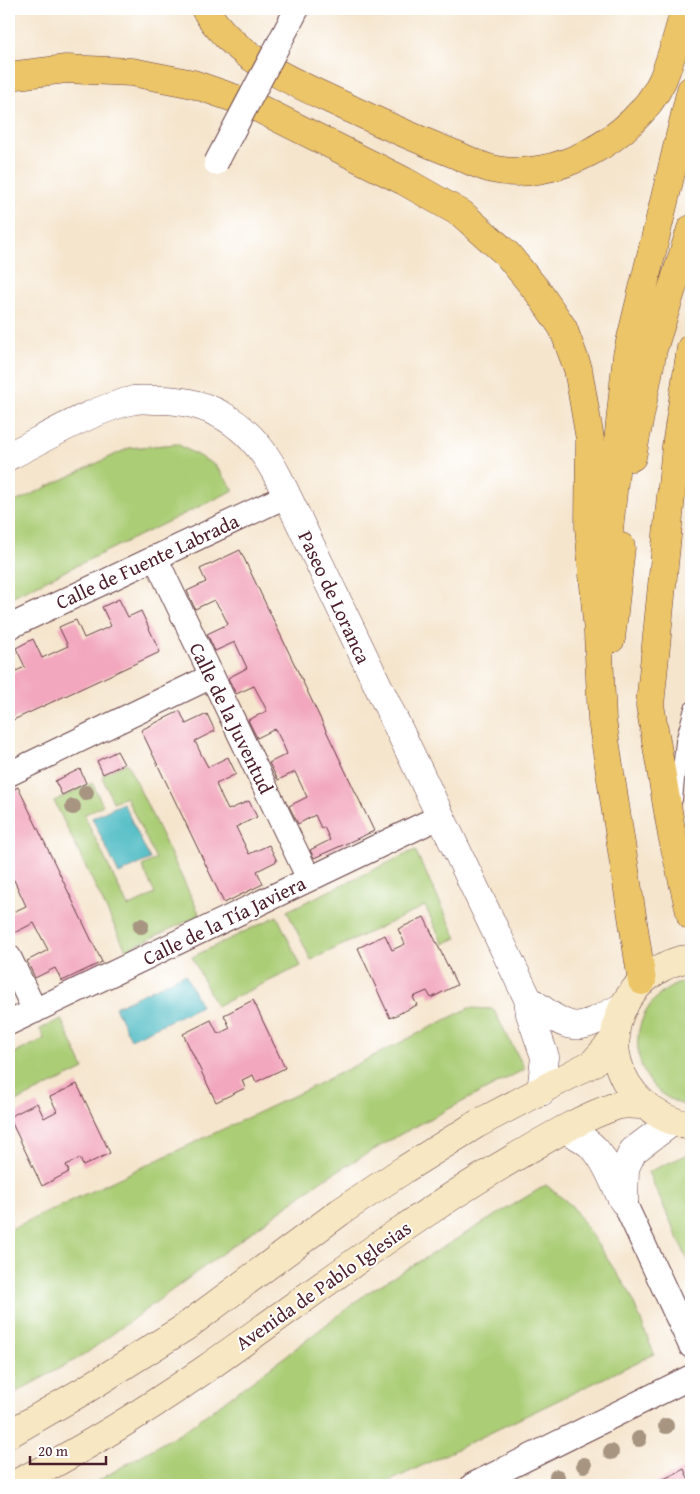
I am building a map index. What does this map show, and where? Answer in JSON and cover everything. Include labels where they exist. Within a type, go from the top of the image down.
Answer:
[{"type":"highway","points":[[205,9],[213,22],[241,50],[286,78],[439,148],[492,169],[531,173],[573,160],[606,144],[638,116],[661,82],[685,9]]},
{"type":"highway","points":[[9,76],[66,69],[132,72],[193,84],[248,103],[404,181],[462,214],[507,254],[539,292],[563,328],[578,369],[590,439],[589,527],[598,633],[602,720],[642,981]]},
{"type":"highway","points":[[598,633],[627,355],[691,90]]},
{"type":"highway","points":[[602,720],[628,482],[653,349],[691,229]]},
{"type":"highway","points":[[691,348],[676,446],[650,705],[672,835],[691,916]]},
{"type":"highway","points":[[676,446],[691,392]]},
{"type":"main road","points":[[682,1124],[642,1104],[628,1087],[618,1064],[616,1037],[624,1006],[630,994],[642,981],[662,967],[691,959]]},
{"type":"main road","points":[[9,1434],[85,1390],[184,1328],[340,1212],[405,1169],[477,1124],[593,1063],[616,1037]]},
{"type":"main road","name":"Avenida de Pablo Iglesias","points":[[13,1485],[108,1433],[206,1369],[362,1255],[447,1198],[565,1130],[618,1105],[642,1104]]},
{"type":"street","points":[[216,163],[297,9]]},
{"type":"street","name":"Paseo de Loranca","points":[[9,456],[98,413],[136,400],[175,399],[212,409],[242,428],[262,448],[528,1000],[530,1014],[545,1057],[541,1092]]},
{"type":"street","name":"Calle de Fuente Labrada","points":[[9,627],[286,496]]},
{"type":"street","name":"Calle de la Juventud","points":[[155,558],[309,879]]},
{"type":"street","points":[[9,774],[212,676]]},
{"type":"street","name":"Calle de la Tía Javiera","points":[[9,1023],[439,817]]},
{"type":"street","points":[[9,957],[34,1011]]},
{"type":"street","name":"Paseo de Loranca","points":[[528,1000],[558,1022],[575,1028],[595,1022],[624,1006]]},
{"type":"street","points":[[624,1202],[625,1168],[633,1150],[682,1124]]},
{"type":"street","points":[[565,1130],[583,1137],[598,1150],[691,1346]]},
{"type":"street","points":[[473,1485],[691,1377]]},
{"type":"lane","points":[[672,835],[682,741],[691,708]]},
{"type":"green space","points":[[177,444],[215,465],[234,490],[9,598],[9,505],[129,448]]},
{"type":"green space","points":[[127,763],[200,915],[126,950],[54,801],[92,783],[103,805],[84,815],[128,907],[155,894],[142,866],[156,859],[126,797],[113,802],[103,779],[103,774]]},
{"type":"green space","points":[[415,850],[457,938],[443,944],[425,906],[311,960],[287,911]]},
{"type":"green space","points":[[277,916],[301,966],[216,1006],[192,957]]},
{"type":"green space","points":[[691,980],[691,1106],[673,1101],[664,1096],[647,1077],[638,1049],[638,1034],[649,1006],[673,986]]},
{"type":"green space","points":[[469,1008],[493,1009],[525,1069],[401,1134],[322,1180],[84,1355],[9,1396],[9,1230],[308,1089]]},
{"type":"green space","points":[[61,1019],[84,1069],[9,1105],[9,1056],[44,1039],[40,1029]]},
{"type":"green space","points":[[691,1153],[691,1267],[648,1172]]},
{"type":"green space","points":[[546,1185],[572,1206],[630,1293],[654,1354],[382,1485],[91,1485],[188,1428],[367,1293]]},
{"type":"water","points":[[123,803],[150,859],[119,874],[92,818]]},
{"type":"water","points":[[185,974],[201,1006],[131,1039],[115,1007]]},
{"type":"building","points":[[240,550],[374,831],[314,858],[310,850],[330,840],[324,827],[321,828],[315,815],[298,824],[289,806],[307,797],[295,772],[278,780],[269,763],[287,754],[282,742],[275,729],[257,738],[248,720],[267,711],[254,686],[236,694],[228,678],[247,668],[235,642],[215,651],[207,634],[228,624],[214,600],[195,609],[187,591],[206,582],[200,569]]},
{"type":"building","points":[[119,599],[128,617],[141,611],[160,652],[9,722],[9,674],[25,667],[16,648],[33,639],[42,658],[68,646],[59,627],[76,620],[84,638],[111,626],[102,607]]},
{"type":"building","points":[[180,711],[186,724],[207,714],[215,731],[195,741],[201,754],[208,767],[228,757],[236,774],[216,784],[222,798],[228,810],[249,801],[257,817],[236,827],[249,854],[269,845],[277,861],[257,871],[263,884],[224,903],[141,730]]},
{"type":"building","points":[[117,751],[124,764],[103,774],[97,761]]},
{"type":"building","points":[[80,769],[86,783],[62,795],[55,781]]},
{"type":"building","points":[[18,787],[102,962],[62,981],[55,968],[35,978],[27,961],[48,950],[34,923],[14,933],[9,922],[9,914],[26,906],[14,880],[9,883],[9,792]]},
{"type":"building","points":[[424,917],[457,985],[431,998],[427,991],[413,997],[417,1005],[390,1018],[358,948],[385,935],[392,950],[405,944],[398,929]]},
{"type":"building","points":[[253,1000],[285,1068],[256,1082],[253,1075],[242,1080],[245,1088],[216,1102],[183,1034],[211,1020],[218,1034],[230,1028],[224,1015]]},
{"type":"building","points":[[77,1084],[110,1153],[83,1166],[80,1158],[66,1165],[69,1172],[42,1186],[9,1117],[37,1103],[44,1118],[57,1111],[50,1097]]},
{"type":"building","points":[[684,1469],[691,1485],[650,1485],[662,1480]]}]
